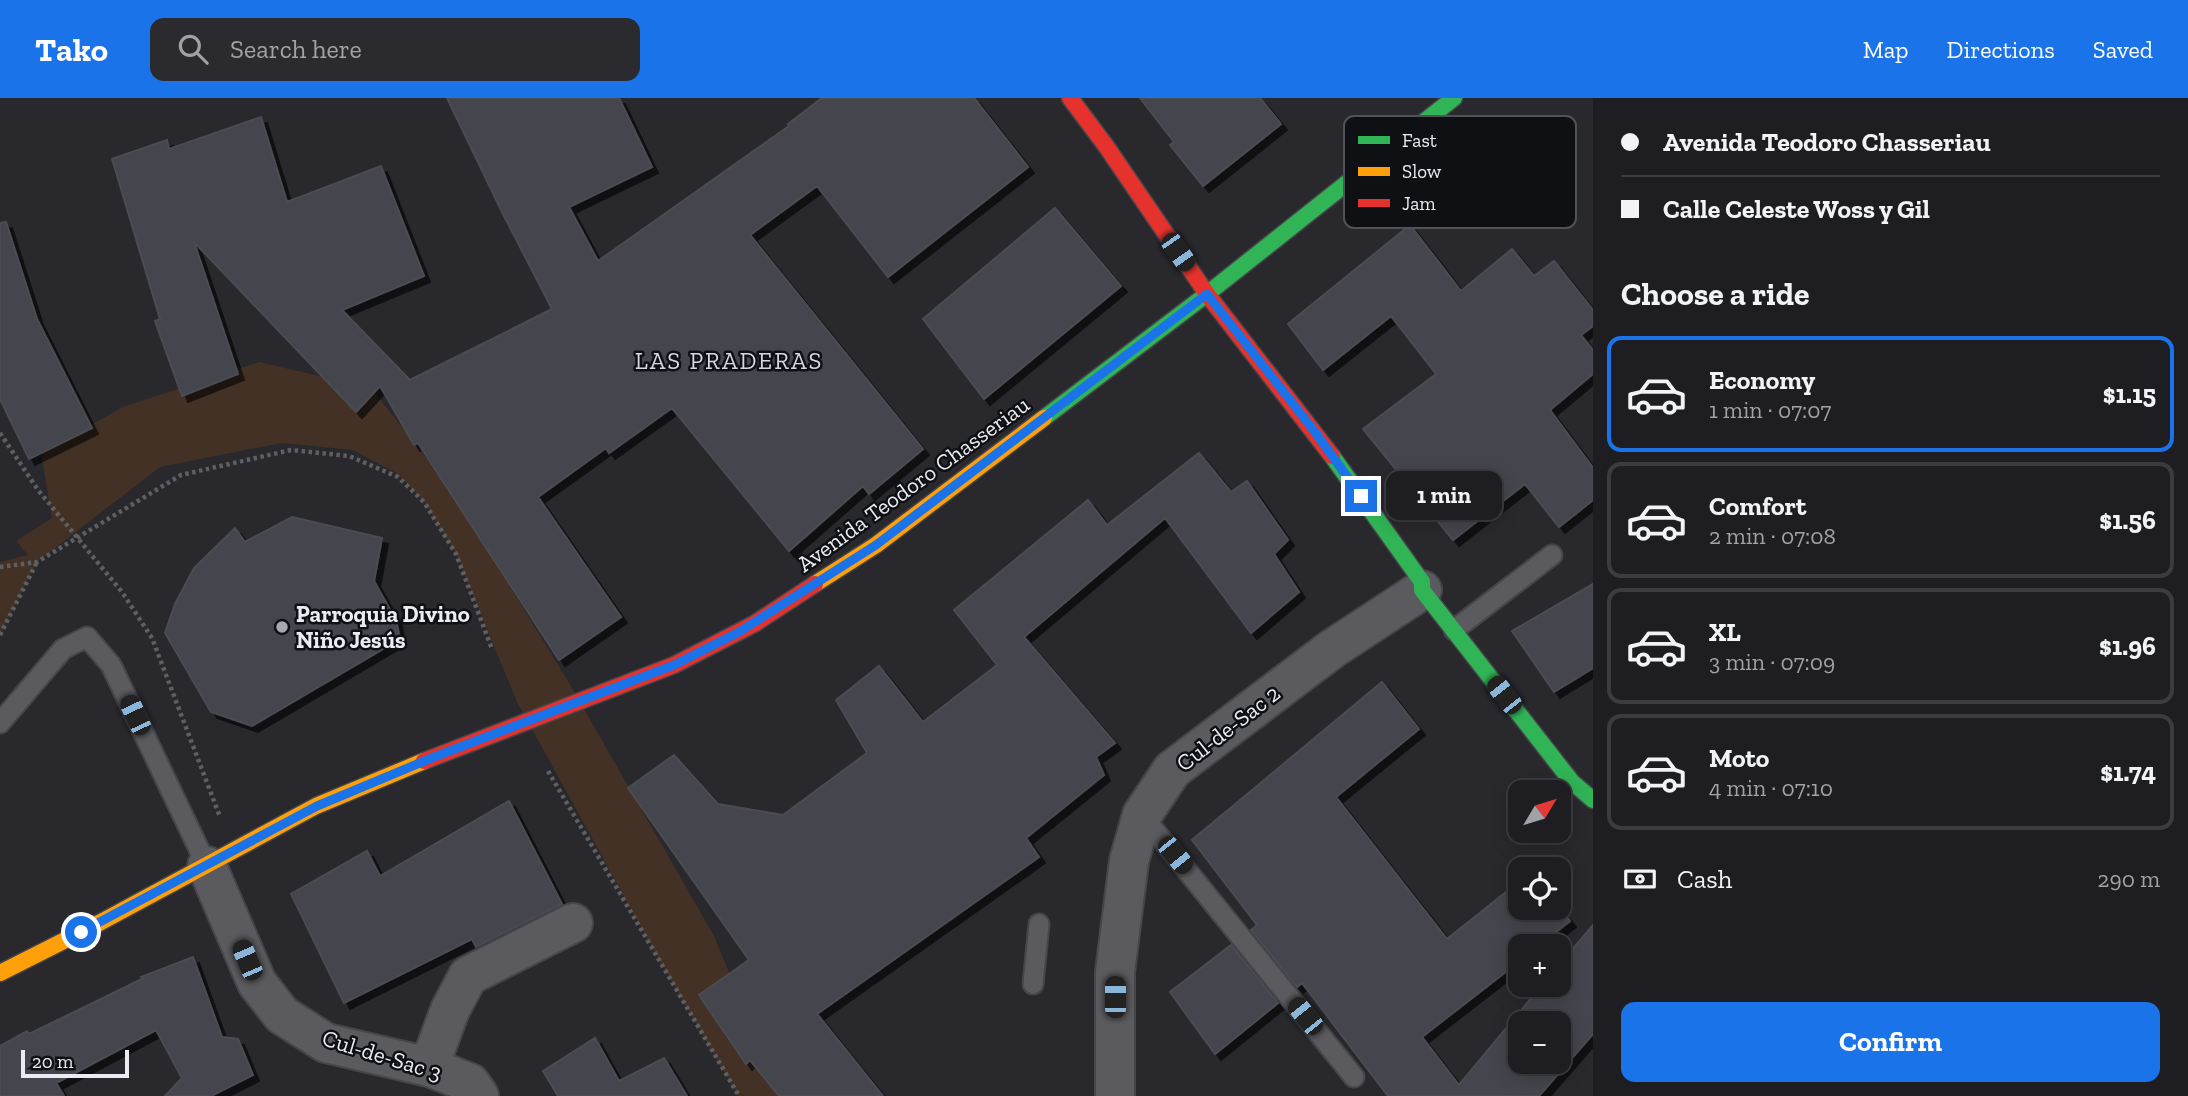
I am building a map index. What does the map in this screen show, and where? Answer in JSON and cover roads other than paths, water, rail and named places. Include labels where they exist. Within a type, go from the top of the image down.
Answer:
[{"type":"street","points":[[1070,98],[1207,294],[1315,432],[1422,582],[1422,590],[1572,782],[1593,800]]},
{"type":"street","name":"Avenida Teodoro Chasseriau","points":[[1431,116],[1454,98]]},
{"type":"street","name":"Avenida Teodoro Chasseriau","points":[[0,973],[317,806],[434,757],[674,665],[747,628],[876,545],[1207,294],[1344,185]]},
{"type":"street","name":"Cul-de-Sac 2","points":[[1115,1096],[1115,972],[1129,861],[1142,815],[1172,770],[1332,649],[1422,590]]},
{"type":"street","name":"Cul-de-Sac 3","points":[[220,858],[257,983],[282,1015],[326,1043],[429,1067],[470,1083],[479,1096]]},
{"type":"street","points":[[429,1067],[450,1010],[468,976],[573,923]]},
{"type":"lane","points":[[1454,630],[1552,555]]},
{"type":"lane","points":[[0,723],[63,649],[87,637],[111,665],[220,858]]},
{"type":"lane","points":[[1142,815],[1354,1077]]},
{"type":"lane","points":[[1033,984],[1039,924]]},
{"type":"place","name":"Parroquia Divino Niño Jesús","points":[[282,627]]},
{"type":"district","name":"LAS PRADERAS","points":[[729,360]]}]
